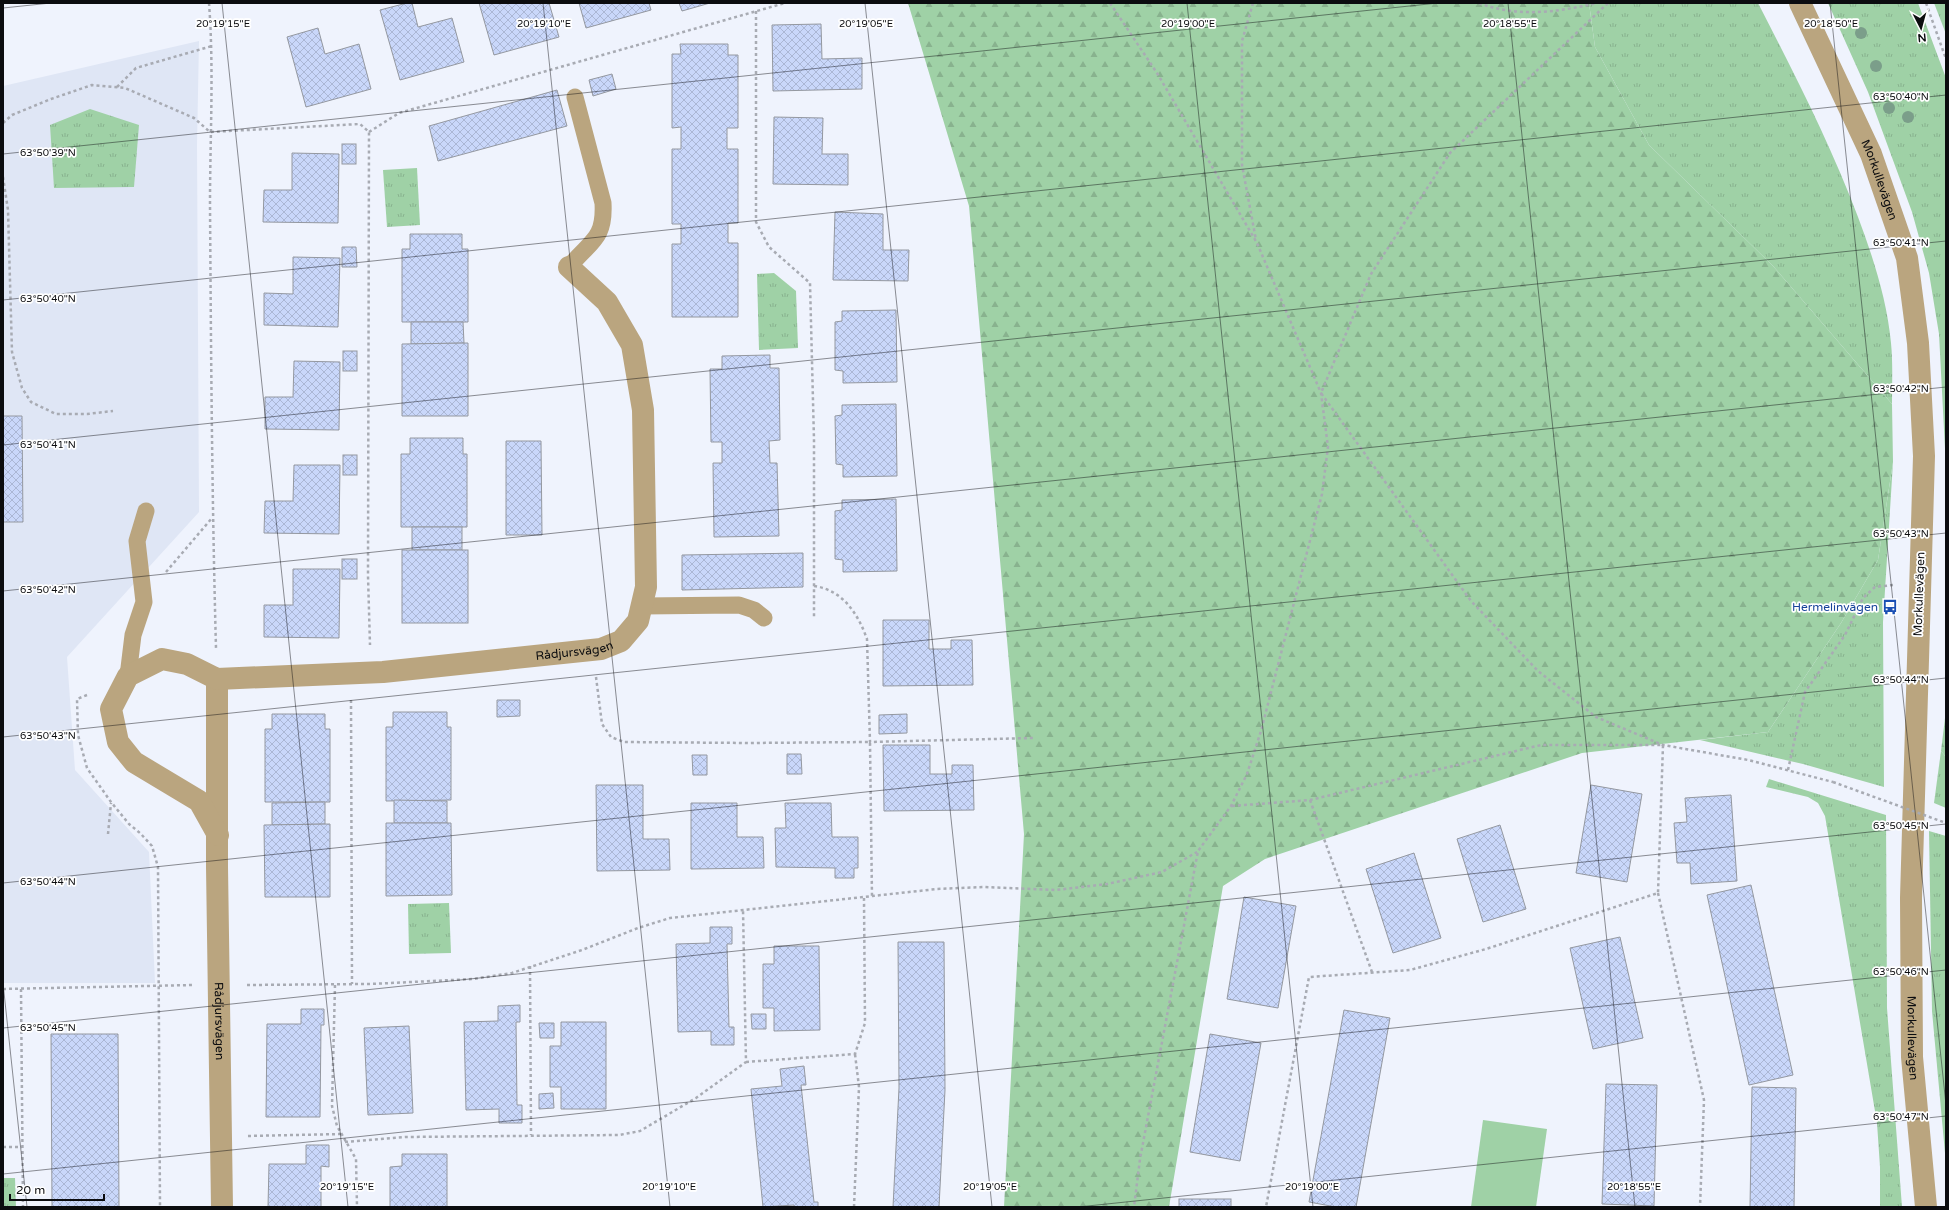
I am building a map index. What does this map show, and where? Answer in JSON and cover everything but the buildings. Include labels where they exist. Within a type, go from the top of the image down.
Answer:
[{"type":"street","name":"Morkullevägen","points":[[1800,3],[1871,154],[1907,258],[1918,343],[1924,456],[1911,898],[1912,1049],[1926,1207]]},
{"type":"street","name":"Rådjursvägen","points":[[218,835],[199,801],[134,762],[118,742],[111,709],[128,676],[162,660],[187,664],[217,679],[361,673],[601,650],[621,641],[638,621],[646,587],[643,410],[632,345],[607,302],[569,267]]},
{"type":"street","name":"Rådjursvägen","points":[[217,679],[222,1207]]},
{"type":"lane","points":[[569,267],[580,253],[596,241],[604,219],[603,203],[575,96]]},
{"type":"lane","points":[[128,676],[133,635],[144,602],[137,541],[146,511]]},
{"type":"lane","points":[[642,606],[739,605],[754,610],[764,618]]},
{"type":"path","points":[[209,3],[212,46],[210,132],[213,518],[217,679]]},
{"type":"path","points":[[369,132],[399,113],[785,3]]},
{"type":"path","points":[[1110,3],[1157,73],[1257,243],[1320,393],[1471,601],[1538,671],[1596,716],[1664,745]]},
{"type":"path","points":[[1253,3],[1242,41],[1242,166],[1257,243]]},
{"type":"path","points":[[1479,3],[1489,7],[1526,13],[1562,11],[1597,3]]},
{"type":"path","points":[[3,989],[352,984],[473,979],[512,973],[582,950],[638,928],[670,918],[743,909],[872,898],[938,889],[985,887],[1056,890],[1107,884],[1162,872],[1198,851],[1232,806],[1247,774],[1261,731],[1322,494],[1328,447],[1320,393],[1371,274],[1450,153],[1608,3]]},
{"type":"path","points":[[1926,3],[1946,59]]},
{"type":"path","points":[[756,11],[756,222],[769,247],[810,283],[814,440],[814,618]]},
{"type":"path","points":[[117,87],[136,68],[212,46]]},
{"type":"path","points":[[3,123],[12,115],[51,99],[92,85],[132,90],[194,118],[210,132],[360,124],[369,132],[368,576],[361,673],[352,984]]},
{"type":"path","points":[[3,177],[8,210],[12,352],[22,388],[31,402],[56,414],[87,414],[113,411]]},
{"type":"path","points":[[144,602],[178,556],[213,518]]},
{"type":"path","points":[[1788,770],[1805,692],[1845,635],[1863,598],[1875,587],[1893,584]]},
{"type":"path","points":[[814,586],[827,588],[840,597],[851,608],[862,624],[867,639],[872,898]]},
{"type":"path","points":[[593,650],[602,724],[611,737],[624,742],[750,744],[1033,738]]},
{"type":"path","points":[[128,676],[77,699],[78,735],[87,768],[129,824],[152,846],[158,867],[160,1207]]},
{"type":"path","points":[[1232,806],[1310,800],[1542,745],[1664,745],[1748,760],[1832,782],[1946,823]]},
{"type":"path","points":[[1664,745],[1658,893],[1704,1100],[1700,1207]]},
{"type":"path","points":[[1310,800],[1372,972]]},
{"type":"path","points":[[108,834],[111,802]]},
{"type":"path","points":[[1134,1207],[1142,1151],[1198,851]]},
{"type":"path","points":[[1266,1207],[1309,977],[1410,970],[1486,949],[1658,893]]},
{"type":"path","points":[[854,1207],[859,1087],[855,1054],[865,1023],[864,898]]},
{"type":"path","points":[[743,909],[746,1062]]},
{"type":"path","points":[[530,966],[531,1135]]},
{"type":"path","points":[[335,984],[332,1106],[337,1126],[356,1159],[357,1207]]},
{"type":"path","points":[[21,989],[23,1207]]},
{"type":"path","points":[[345,1142],[406,1137],[619,1135],[640,1131],[696,1098],[746,1062],[855,1054]]},
{"type":"path","points":[[222,1137],[341,1134]]},
{"type":"path","points":[[3,1147],[22,1147]]},
{"type":"shaded area","points":[[199,41],[197,145],[199,512],[67,657],[75,770],[149,852],[155,983],[3,983],[3,86]]},
{"type":"green space","points":[[908,3],[1589,3],[1595,47],[1649,145],[1773,266],[1892,404],[1893,462],[1878,560],[1841,623],[1768,732],[1582,753],[1265,859],[1223,886],[1169,1207],[1004,1207],[1024,834],[969,206]]},
{"type":"green space","points":[[1589,3],[1758,3],[1824,135],[1847,189],[1869,248],[1879,279],[1889,327],[1892,358],[1892,404],[1773,266],[1649,145],[1595,47]]},
{"type":"green space","points":[[1828,3],[1918,3],[1946,78],[1946,468],[1939,334],[1929,273],[1912,212],[1868,92]]},
{"type":"green space","points":[[1934,3],[1946,3],[1946,34]]},
{"type":"green space","points":[[90,109],[139,125],[134,187],[54,188],[50,125]]},
{"type":"green space","points":[[417,168],[420,225],[387,227],[383,170]]},
{"type":"green space","points":[[774,273],[796,291],[798,348],[759,350],[757,274]]},
{"type":"green space","points":[[1893,462],[1883,622],[1884,787],[1803,764],[1700,740],[1768,732],[1841,623],[1878,560]]},
{"type":"green space","points":[[1946,710],[1946,757],[1941,751]]},
{"type":"green space","points":[[1941,751],[1946,757],[1946,808],[1934,803]]},
{"type":"green space","points":[[1769,779],[1886,815],[1887,1008],[1902,1207],[1880,1207],[1880,1167],[1877,1123],[1825,816],[1818,803],[1808,797],[1766,787]]},
{"type":"green space","points":[[1929,831],[1946,836],[1946,1164],[1932,1011]]},
{"type":"green space","points":[[449,903],[451,953],[409,954],[408,904]]},
{"type":"green space","points":[[1483,1120],[1547,1129],[1536,1207],[1471,1207]]},
{"type":"green space","points":[[3,1178],[15,1178],[16,1207],[3,1207]]},
{"type":"place","name":"Hermelinvägen","points":[[1890,607]]}]
